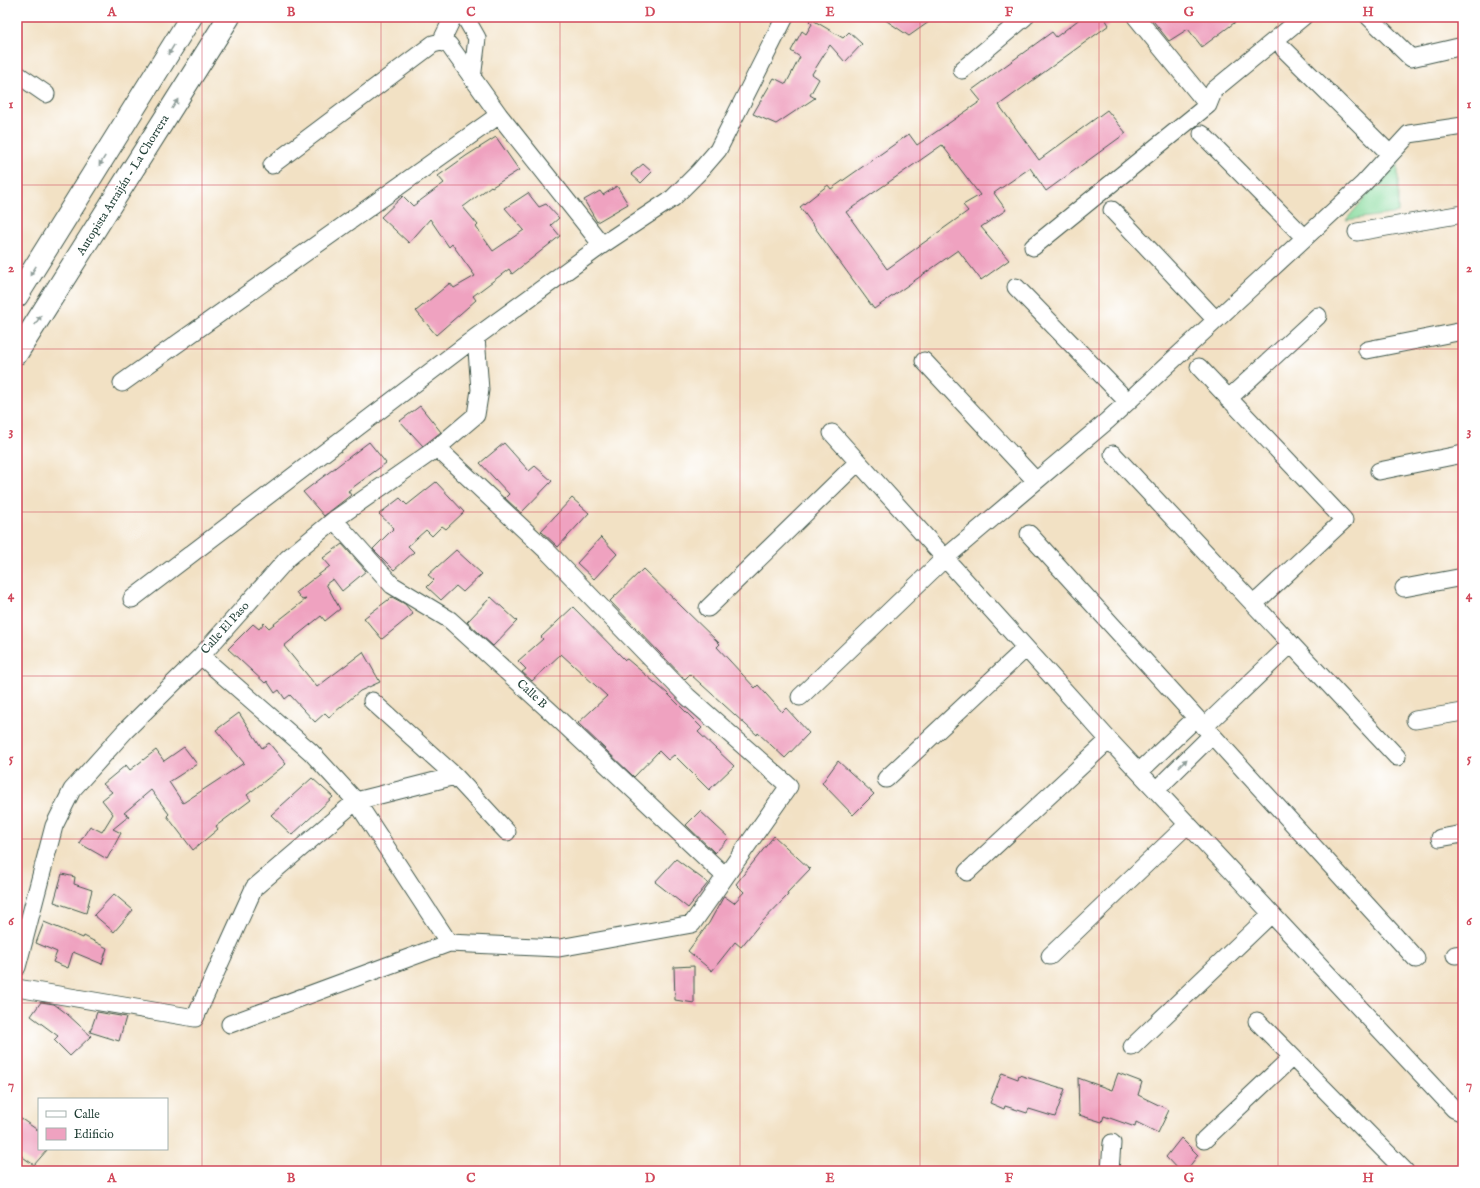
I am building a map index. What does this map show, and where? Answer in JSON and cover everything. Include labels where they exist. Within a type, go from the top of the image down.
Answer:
[{"type":"highway","points":[[17,296],[191,17]]},
{"type":"highway","name":"Autopista Arraiján - La Chorrera","points":[[17,353],[229,17]]},
{"type":"street","points":[[441,42],[453,17]]},
{"type":"street","points":[[465,17],[477,38],[472,79]]},
{"type":"street","points":[[132,599],[476,337],[602,245],[673,198],[718,150],[785,17]]},
{"type":"street","points":[[962,70],[1025,17]]},
{"type":"street","points":[[1136,17],[1208,106]]},
{"type":"street","points":[[1033,247],[1208,106],[1214,90],[1303,17]]},
{"type":"street","points":[[1369,17],[1411,58],[1463,46]]},
{"type":"street","points":[[272,165],[434,44],[441,42],[449,45],[499,115],[602,245]]},
{"type":"street","points":[[1284,49],[1390,154]]},
{"type":"street","points":[[17,74],[46,94]]},
{"type":"street","points":[[122,383],[499,115]]},
{"type":"street","points":[[800,697],[945,558],[1128,402],[1363,184],[1409,134],[1463,126]]},
{"type":"street","points":[[1202,134],[1305,238]]},
{"type":"street","points":[[1112,210],[1216,320]]},
{"type":"street","points":[[1357,232],[1463,214]]},
{"type":"street","points":[[1016,287],[1128,402]]},
{"type":"street","points":[[1228,399],[1318,316]]},
{"type":"street","points":[[1367,350],[1463,331]]},
{"type":"street","name":"Calle El Paso","points":[[17,967],[54,826],[72,790],[125,731],[201,656],[288,558],[334,520],[438,448],[476,415],[480,390],[476,337]]},
{"type":"street","points":[[924,361],[1036,481]]},
{"type":"street","points":[[1199,367],[1344,520],[1254,604]]},
{"type":"street","points":[[832,433],[1109,740],[1454,1109],[1463,1113]]},
{"type":"street","points":[[230,1024],[449,943],[559,948],[692,924],[789,786],[688,697],[547,551],[438,448]]},
{"type":"street","points":[[1113,454],[1397,757]]},
{"type":"street","points":[[1379,471],[1463,454]]},
{"type":"street","points":[[708,608],[858,462]]},
{"type":"street","name":"Calle B","points":[[334,520],[392,585],[450,620],[725,876]]},
{"type":"street","points":[[1029,534],[1416,959]]},
{"type":"street","points":[[1404,588],[1463,577]]},
{"type":"street","points":[[1139,772],[1204,727],[1291,644]]},
{"type":"street","points":[[886,779],[1026,648]]},
{"type":"street","points":[[201,656],[310,752],[356,801],[449,943]]},
{"type":"street","points":[[372,701],[455,776],[507,832]]},
{"type":"street","points":[[1415,720],[1463,712]]},
{"type":"street","points":[[1156,790],[1204,727]]},
{"type":"street","points":[[967,872],[1109,740]]},
{"type":"street","points":[[17,988],[195,1018],[254,888],[356,801],[455,776]]},
{"type":"street","points":[[1050,956],[1188,824]]},
{"type":"street","points":[[1440,838],[1463,834]]},
{"type":"street","points":[[1132,1047],[1271,914]]},
{"type":"street","points":[[1257,1021],[1405,1171]]},
{"type":"street","points":[[1204,1140],[1292,1057]]},
{"type":"street","points":[[1110,1171],[1112,1143]]},
{"type":"green space","points":[[1398,164],[1398,213],[1346,220],[1370,192]]},
{"type":"building","points":[[881,17],[936,17],[909,36]]},
{"type":"building","points":[[1082,17],[1104,17],[1109,25],[999,105],[1039,160],[1107,110],[1126,133],[1046,191],[1030,168],[994,193],[1006,210],[981,227],[1009,260],[981,280],[958,250],[874,309],[800,207],[828,185],[831,189],[909,134],[917,145],[981,101],[972,90],[1052,32],[1056,37]],"holes":[[[942,145],[980,195],[963,205],[968,211],[887,269],[846,212]]]},
{"type":"building","points":[[1150,17],[1242,17],[1202,47],[1188,29],[1169,41]]},
{"type":"building","points":[[811,19],[843,38],[849,32],[862,44],[845,62],[830,45],[812,74],[819,79],[810,95],[815,98],[776,124],[753,114],[774,78],[786,84],[800,57],[791,51],[802,31],[806,34],[812,24],[809,21]]},
{"type":"building","points":[[496,137],[519,170],[492,187],[491,186],[463,207],[478,225],[476,227],[493,251],[524,230],[505,208],[528,193],[539,207],[546,204],[559,218],[551,225],[560,236],[512,274],[509,269],[473,296],[476,300],[436,335],[416,311],[450,283],[454,288],[475,276],[452,244],[449,247],[430,219],[409,243],[381,217],[403,196],[413,206],[444,183],[438,176]]},
{"type":"building","points":[[643,164],[652,172],[641,183],[631,174]]},
{"type":"building","points":[[617,186],[628,204],[597,222],[584,200],[600,191],[603,195]]},
{"type":"building","points":[[420,406],[441,432],[423,446],[400,421]]},
{"type":"building","points":[[369,442],[386,463],[348,491],[351,495],[324,516],[303,492]]},
{"type":"building","points":[[504,443],[529,471],[535,466],[552,481],[521,513],[505,498],[509,494],[480,463]]},
{"type":"building","points":[[436,482],[464,512],[446,529],[442,526],[432,536],[426,530],[408,546],[414,552],[394,570],[373,549],[394,528],[379,514],[400,498],[407,505]]},
{"type":"building","points":[[572,498],[589,513],[558,547],[541,531]]},
{"type":"building","points":[[601,537],[617,554],[594,579],[577,563]]},
{"type":"building","points":[[342,544],[366,571],[342,591],[333,579],[326,584],[340,609],[325,621],[321,616],[284,646],[317,687],[363,652],[380,682],[360,691],[329,717],[325,713],[315,722],[290,695],[285,699],[279,690],[275,693],[267,681],[265,683],[228,649],[253,624],[259,629],[264,623],[269,628],[306,599],[302,600],[296,592],[330,566],[323,558]]},
{"type":"building","points":[[456,550],[482,574],[463,592],[456,586],[441,600],[427,587],[434,580],[428,575]]},
{"type":"building","points":[[643,569],[720,644],[717,647],[755,688],[758,685],[782,712],[786,708],[809,733],[785,758],[758,733],[757,735],[690,674],[685,679],[610,601]]},
{"type":"building","points":[[392,597],[405,604],[413,614],[382,639],[364,618]]},
{"type":"building","points":[[491,597],[517,621],[493,646],[467,622]]},
{"type":"building","points":[[573,607],[625,660],[627,659],[667,693],[702,728],[698,732],[734,766],[709,790],[674,755],[668,760],[659,751],[634,777],[578,723],[607,696],[561,654],[532,681],[522,672],[526,669],[518,661],[543,639],[541,637]]},
{"type":"building","points":[[239,713],[262,748],[269,743],[286,764],[247,795],[251,800],[216,826],[218,829],[193,850],[167,816],[169,814],[151,790],[124,813],[129,816],[113,829],[121,833],[107,859],[79,843],[90,826],[102,832],[113,814],[102,800],[112,792],[103,784],[126,765],[130,770],[156,750],[164,761],[184,747],[197,764],[169,782],[183,803],[244,763],[216,730]]},
{"type":"building","points":[[838,761],[874,794],[853,815],[822,783]]},
{"type":"building","points":[[312,778],[333,797],[292,835],[271,815]]},
{"type":"building","points":[[700,811],[729,838],[715,853],[686,825]]},
{"type":"building","points":[[774,836],[810,869],[787,893],[788,895],[759,925],[741,947],[735,942],[712,971],[688,951],[709,923],[724,896],[734,903],[744,892],[736,884]]},
{"type":"building","points":[[676,859],[708,883],[688,908],[655,882]]},
{"type":"building","points":[[62,874],[75,877],[74,884],[92,890],[86,913],[54,902]]},
{"type":"building","points":[[114,894],[133,910],[114,932],[94,915]]},
{"type":"building","points":[[44,922],[83,938],[84,936],[107,948],[102,964],[73,952],[68,968],[53,962],[57,952],[36,943]]},
{"type":"building","points":[[694,966],[694,1003],[675,1000],[674,967]]},
{"type":"building","points":[[41,1002],[54,1004],[91,1036],[70,1056],[54,1040],[58,1036],[31,1016]]},
{"type":"building","points":[[97,1012],[126,1017],[119,1041],[90,1032]]},
{"type":"building","points":[[1002,1073],[1018,1079],[1019,1075],[1065,1089],[1055,1117],[1029,1109],[1027,1113],[1005,1106],[1004,1109],[990,1103]]},
{"type":"building","points":[[1118,1073],[1142,1082],[1138,1095],[1169,1110],[1158,1133],[1136,1122],[1135,1127],[1104,1116],[1102,1122],[1079,1115],[1078,1078],[1112,1090]]},
{"type":"building","points":[[17,1116],[38,1130],[38,1150],[47,1150],[34,1165],[17,1153]]},
{"type":"building","points":[[1181,1138],[1198,1155],[1186,1171],[1179,1171],[1166,1157]]}]
